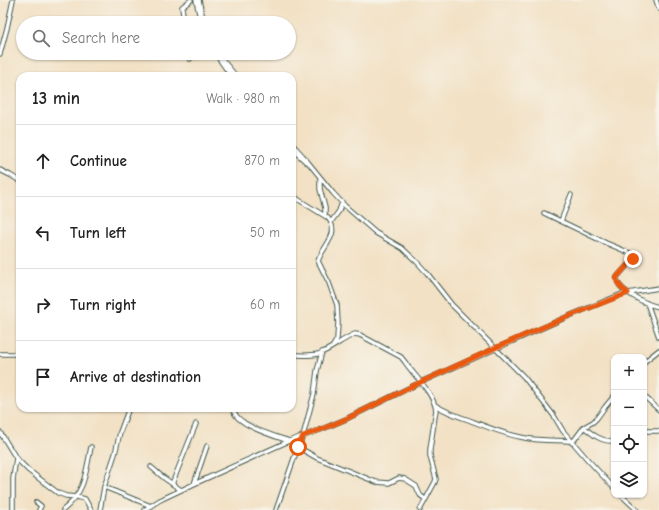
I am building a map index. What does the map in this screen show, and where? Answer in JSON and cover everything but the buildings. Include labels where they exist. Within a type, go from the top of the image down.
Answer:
[{"type":"street","points":[[0,54],[13,0]]},
{"type":"street","points":[[183,16],[182,7],[191,0]]},
{"type":"street","points":[[196,0],[200,16]]},
{"type":"street","points":[[199,0],[201,16]]},
{"type":"street","points":[[656,0],[659,9]]},
{"type":"street","points":[[220,60],[229,72]]},
{"type":"street","points":[[223,60],[233,72]]},
{"type":"street","points":[[296,149],[342,202],[376,233],[402,248],[427,273],[452,305],[524,377],[554,416],[563,431],[611,485]]},
{"type":"street","points":[[296,153],[313,168]]},
{"type":"street","points":[[0,170],[16,179]]},
{"type":"street","points":[[320,178],[320,189],[326,208],[325,216]]},
{"type":"street","points":[[561,221],[571,195]]},
{"type":"street","points":[[296,198],[325,216],[331,222],[333,229],[331,237],[318,261],[329,283],[337,305],[338,323],[336,339],[332,348]]},
{"type":"street","points":[[331,222],[339,211],[342,202]]},
{"type":"street","points":[[544,213],[633,255],[634,258],[632,261],[616,278],[617,282],[628,293],[647,303],[659,307]]},
{"type":"street","points":[[144,510],[194,484],[303,436],[346,419],[421,382],[569,316],[628,293],[659,288]]},
{"type":"street","points":[[647,303],[659,337]]},
{"type":"street","points":[[296,355],[316,354],[332,348],[355,334],[360,335],[400,357],[421,382],[429,394],[436,410],[430,449],[430,456],[436,479],[420,510]]},
{"type":"street","points":[[647,360],[659,350]]},
{"type":"street","points":[[276,510],[303,436],[314,394],[317,371],[322,352]]},
{"type":"street","points":[[0,354],[16,354]]},
{"type":"street","points":[[647,399],[659,410]]},
{"type":"street","points":[[572,442],[584,427],[595,420],[611,400]]},
{"type":"street","points":[[434,404],[444,411],[487,428],[508,434],[540,440],[572,442]]},
{"type":"street","points":[[100,510],[104,487],[116,454],[120,432],[128,412]]},
{"type":"street","points":[[234,412],[242,422],[289,442]]},
{"type":"street","points":[[172,484],[196,424]]},
{"type":"street","points":[[584,427],[596,436],[607,441],[611,441]]},
{"type":"street","points":[[647,432],[659,431]]},
{"type":"street","points":[[0,432],[16,458],[23,466],[55,491],[66,496],[77,496],[85,499],[91,510]]},
{"type":"street","points":[[194,484],[207,446]]},
{"type":"street","points":[[63,510],[72,502],[81,490],[86,475],[91,447]]},
{"type":"street","points":[[298,447],[317,458],[376,482],[389,483],[399,478],[405,479],[416,486],[420,495],[425,499]]},
{"type":"street","points":[[13,510],[13,479],[16,458]]},
{"type":"street","points":[[151,467],[182,490]]},
{"type":"street","points":[[104,487],[151,506]]},
{"type":"street","points":[[624,498],[637,510]]},
{"type":"street","points":[[36,502],[41,506],[39,510]]},
{"type":"route","points":[[298,447],[303,436],[346,419],[495,348],[622,294],[628,293],[621,287],[616,278],[633,259]]}]
